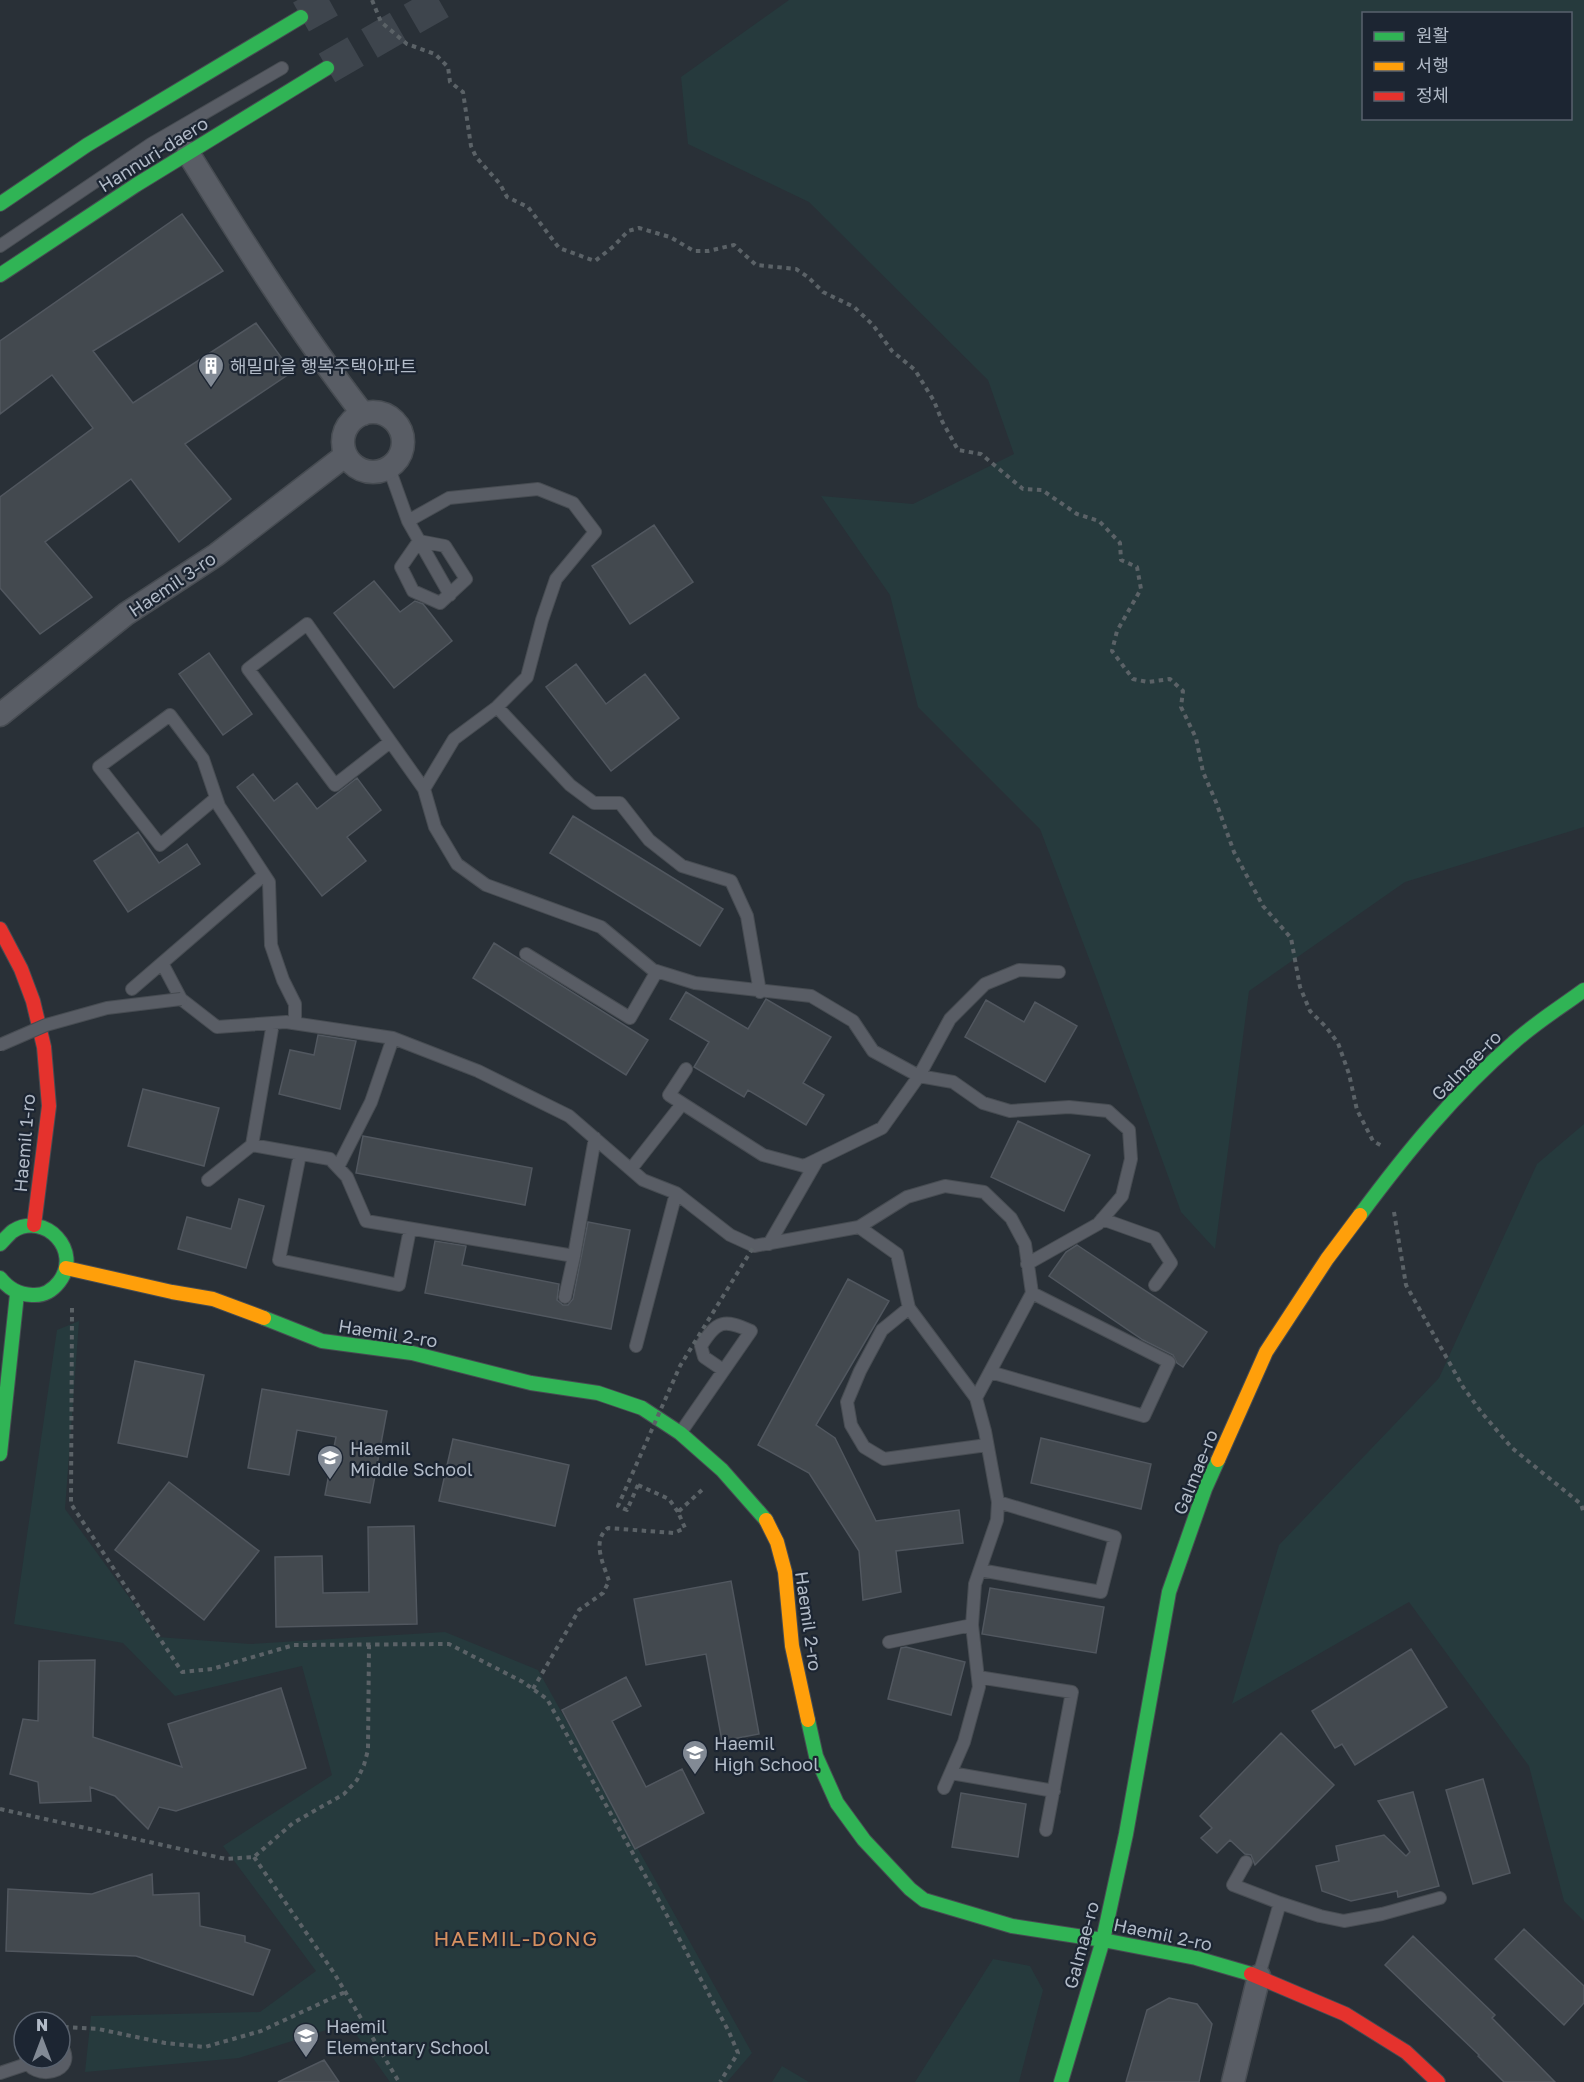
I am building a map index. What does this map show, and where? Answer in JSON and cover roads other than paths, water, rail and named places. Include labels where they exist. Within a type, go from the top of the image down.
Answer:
[{"type":"street","points":[[0,204],[87,145],[301,17]]},
{"type":"street","name":"Hannuri-daero","points":[[0,275],[188,153],[327,68]]},
{"type":"street","points":[[188,153],[255,261],[336,379],[363,414]]},
{"type":"street","points":[[373,412],[383,414],[398,425],[402,434],[404,444],[397,462],[380,472],[369,473],[351,464],[343,446],[347,426],[363,414],[373,412]]},
{"type":"street","name":"Haemil 3-ro","points":[[0,715],[126,614],[216,555],[346,455]]},
{"type":"street","name":"Haemil 1-ro","points":[[0,929],[21,969],[33,1000],[44,1047],[49,1106],[34,1225]]},
{"type":"street","name":"Galmae-ro","points":[[1061,2082],[1103,1940],[1126,1834],[1169,1592],[1205,1489],[1266,1352],[1328,1259],[1403,1157],[1459,1096],[1514,1042],[1584,990]]},
{"type":"street","points":[[0,1244],[7,1234],[17,1228],[34,1225],[51,1231],[60,1239],[66,1250],[68,1261],[60,1283],[51,1291],[40,1296],[17,1294],[0,1278]]},
{"type":"street","name":"Haemil 2-ro","points":[[66,1268],[213,1299],[322,1341],[412,1353],[531,1383],[598,1393],[642,1408],[680,1433],[722,1470],[764,1516],[777,1542],[785,1572],[792,1646],[816,1756],[837,1803],[864,1840],[910,1889],[924,1900],[1012,1926],[1196,1958],[1259,1976],[1345,2014],[1406,2052],[1438,2082]]},
{"type":"street","points":[[0,1454],[17,1294]]},
{"type":"street","points":[[1233,2082],[1259,1976]]},
{"type":"lane","points":[[0,246],[151,144],[282,68]]},
{"type":"lane","points":[[389,468],[408,521],[450,595]]},
{"type":"lane","points":[[408,521],[448,498],[538,489],[573,503],[596,532],[556,579],[527,677],[496,707],[454,739],[424,789]]},
{"type":"lane","points":[[419,541],[445,546],[466,579],[440,603],[413,591],[401,567],[419,541]]},
{"type":"lane","points":[[390,742],[335,784],[248,669],[308,624],[424,789],[435,827],[457,864],[486,885],[601,927],[657,971],[695,983],[811,996],[853,1021],[873,1051],[919,1076],[953,1082],[983,1103],[1010,1111],[1069,1107],[1108,1111],[1129,1130],[1131,1159],[1122,1196],[1098,1224],[1027,1264]]},
{"type":"lane","points":[[496,707],[570,785],[594,803],[620,803],[649,840],[682,866],[731,881],[747,916],[760,992]]},
{"type":"lane","points":[[216,798],[160,845],[99,767],[170,715],[203,759],[219,806],[269,882],[271,945],[283,980],[295,1004],[295,1023]]},
{"type":"lane","points":[[132,989],[264,875]]},
{"type":"lane","points":[[526,954],[630,1018],[657,971]]},
{"type":"lane","points":[[162,963],[181,999],[217,1027],[295,1023],[393,1038],[488,1076],[569,1116],[643,1179],[676,1193],[730,1234],[754,1246],[859,1227],[907,1197],[945,1186],[984,1192],[1011,1218],[1025,1244],[1032,1293],[976,1398]]},
{"type":"lane","points":[[686,1069],[669,1095],[763,1155],[804,1166],[882,1128],[919,1076],[950,1019],[985,984],[1019,970],[1059,972]]},
{"type":"lane","points":[[0,1045],[46,1025],[106,1008],[181,999]]},
{"type":"lane","points":[[208,1180],[252,1144],[273,1023]]},
{"type":"lane","points":[[338,1167],[371,1102],[393,1038]]},
{"type":"lane","points":[[631,1169],[682,1104]]},
{"type":"lane","points":[[565,1297],[595,1138]]},
{"type":"lane","points":[[252,1144],[330,1159],[346,1177],[366,1221],[574,1256]]},
{"type":"lane","points":[[300,1154],[279,1260],[399,1286],[410,1229]]},
{"type":"lane","points":[[769,1244],[818,1159]]},
{"type":"lane","points":[[636,1346],[676,1193]]},
{"type":"lane","points":[[1102,1219],[1155,1238],[1171,1263],[1155,1285]]},
{"type":"lane","points":[[859,1227],[897,1254],[909,1308],[976,1398],[998,1503],[997,1520],[975,1584],[972,1625],[979,1687],[964,1742],[944,1788]]},
{"type":"lane","points":[[990,1372],[1144,1416],[1169,1362],[1032,1293]]},
{"type":"lane","points":[[909,1308],[882,1330],[860,1371],[848,1402],[851,1425],[864,1447],[884,1459],[987,1445]]},
{"type":"lane","points":[[680,1433],[723,1370]]},
{"type":"lane","points":[[980,1570],[1101,1592],[1104,1581],[1115,1538],[998,1503]]},
{"type":"lane","points":[[889,1642],[972,1625]]},
{"type":"lane","points":[[978,1677],[1072,1692],[1046,1830]]},
{"type":"lane","points":[[951,1773],[1054,1791]]},
{"type":"lane","points":[[1246,1862],[1233,1885],[1320,1916],[1344,1921],[1382,1914],[1440,1898]]},
{"type":"lane","points":[[1259,1976],[1280,1903]]},
{"type":"lane","points":[[32,2070],[39,2077],[52,2077],[61,2070]]},
{"type":"tunnel","points":[[301,17],[332,0]]},
{"type":"tunnel","points":[[327,68],[445,0]]},
{"type":"place","name":"해밀마을 행복주택아파트","points":[[211,389]]},
{"type":"place","name":"Haemil Middle School","points":[[330,1481]]},
{"type":"place","name":"Haemil High School","points":[[695,1776]]},
{"type":"place","name":"Haemil Elementary School","points":[[306,2059]]},
{"type":"district","name":"HAEMIL-DONG","points":[[516,1938]]}]
